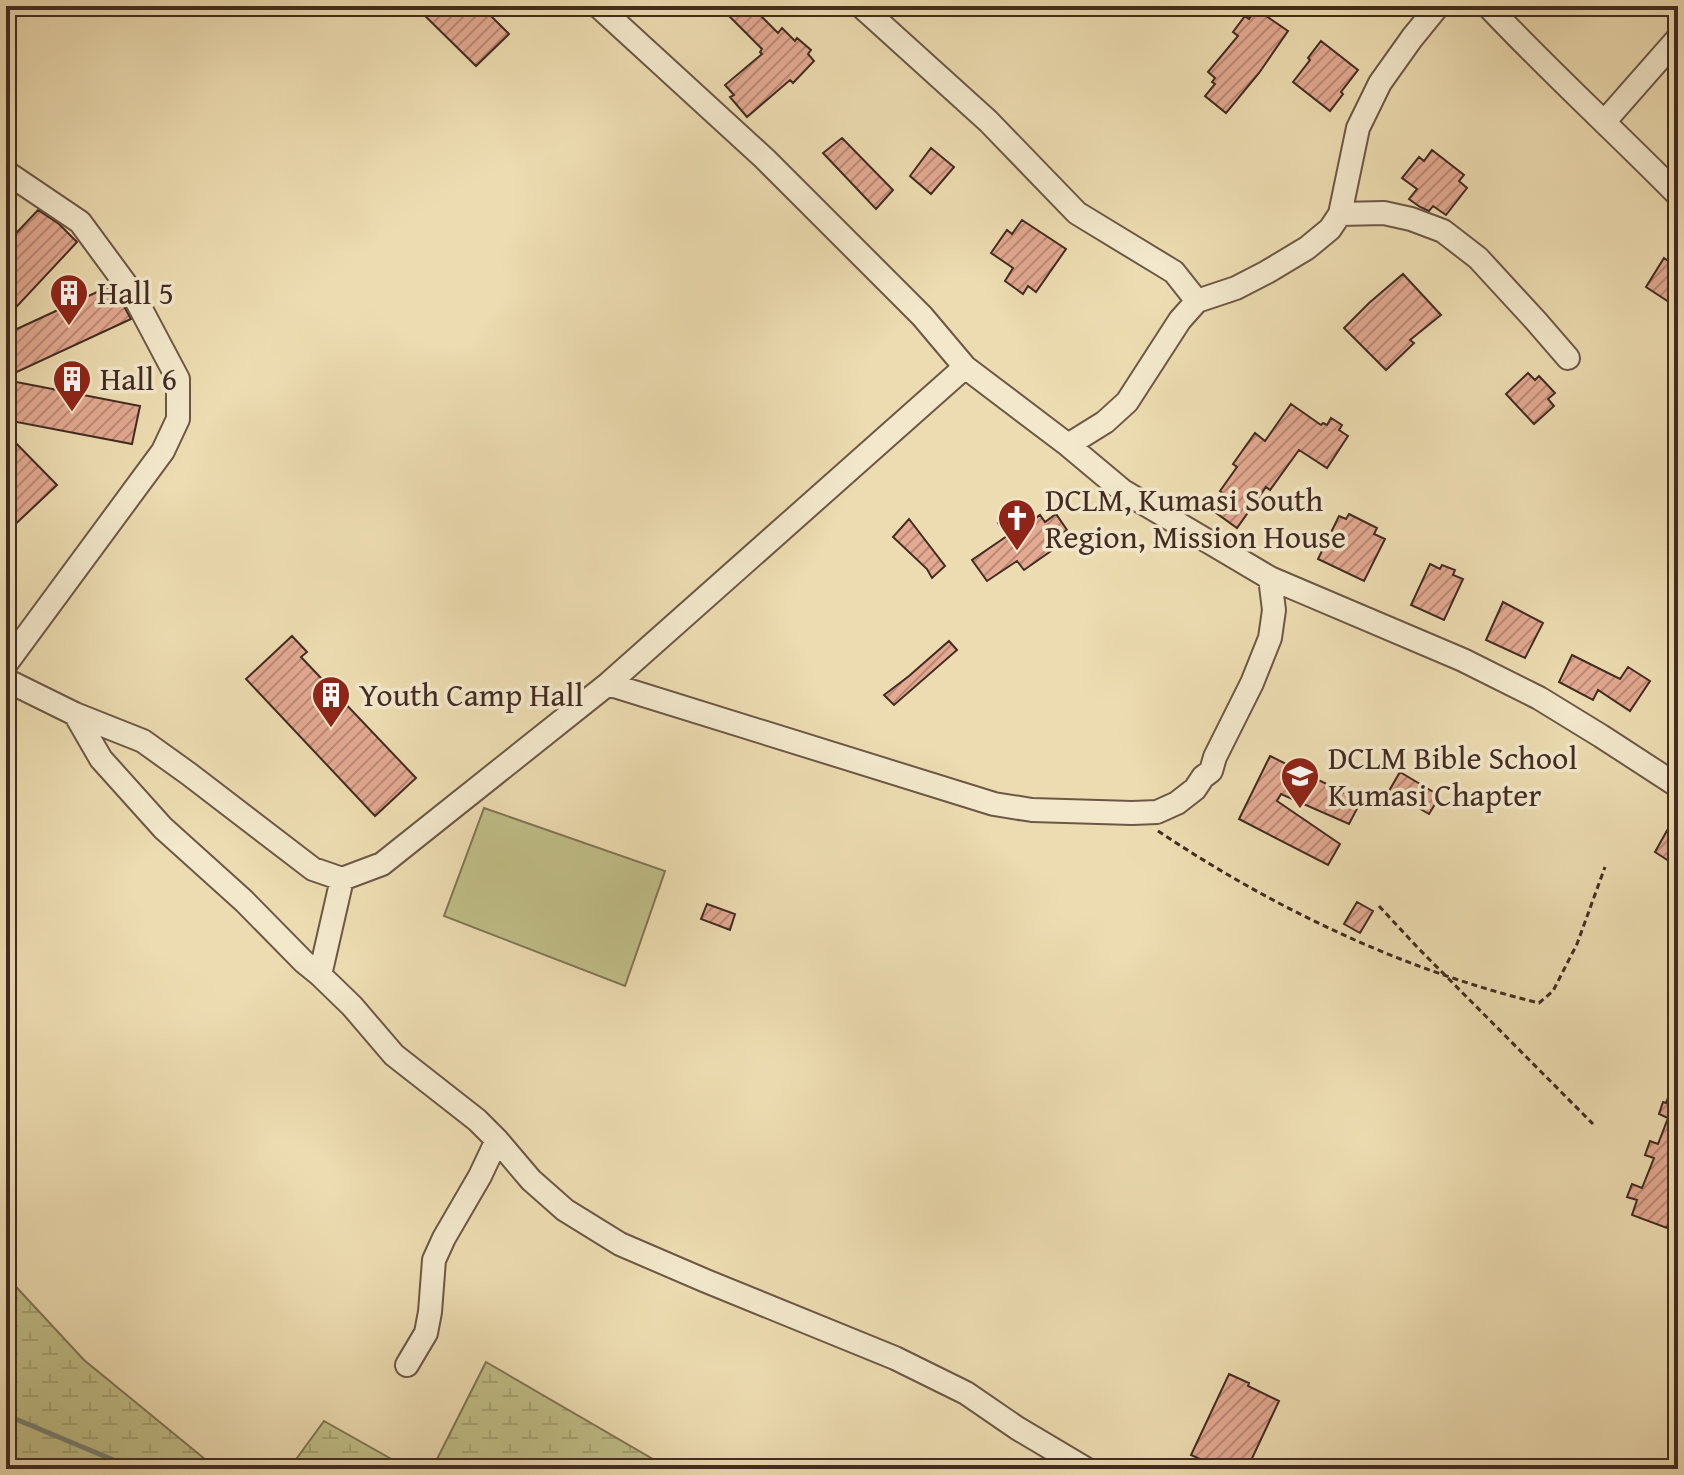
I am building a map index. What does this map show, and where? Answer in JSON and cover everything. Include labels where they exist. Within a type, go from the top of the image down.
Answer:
[{"type":"street","points":[[598,6],[765,159],[922,316],[965,367],[1068,445],[1122,491],[1270,578],[1463,660],[1539,698],[1678,786]]},
{"type":"street","points":[[861,6],[988,121],[1077,213],[1174,272],[1197,301]]},
{"type":"street","points":[[1068,445],[1105,422],[1127,402],[1180,320],[1197,301],[1236,288],[1307,248],[1330,229],[1340,214],[1358,128],[1380,83],[1438,6]]},
{"type":"street","points":[[1488,6],[1678,195]]},
{"type":"street","points":[[1605,121],[1678,38]]},
{"type":"street","points":[[6,172],[80,222],[133,294],[178,379],[178,419],[163,451],[6,664]]},
{"type":"street","points":[[1340,214],[1384,213],[1443,231],[1478,258],[1568,358]]},
{"type":"street","points":[[6,680],[75,714],[143,741],[313,869],[342,879],[382,864],[608,684],[965,367]]},
{"type":"street","points":[[608,684],[994,804],[1032,810],[1157,812],[1177,803],[1211,771],[1270,638],[1274,610],[1270,578]]},
{"type":"street","points":[[75,714],[101,759],[163,828],[352,1006],[394,1055],[477,1120],[531,1180],[565,1210],[620,1244],[895,1358],[966,1393],[1086,1469]]},
{"type":"street","points":[[320,975],[342,879]]},
{"type":"street","points":[[407,1365],[426,1333],[434,1260],[497,1140]]},
{"type":"path","points":[[1156,830],[1240,882],[1376,950],[1420,968],[1539,1003],[1553,991],[1577,944],[1605,867]]},
{"type":"path","points":[[1379,906],[1593,1124]]},
{"type":"green space","points":[[484,808],[665,871],[625,986],[444,916]]},
{"type":"green space","points":[[6,1276],[84,1360],[217,1469],[6,1469]]},
{"type":"green space","points":[[486,1362],[670,1469],[432,1469]]},
{"type":"green space","points":[[324,1421],[409,1469],[289,1469]]},
{"type":"building","points":[[415,6],[481,6],[509,34],[476,66]]},
{"type":"building","points":[[719,6],[751,6],[778,33],[782,28],[795,41],[797,38],[811,50],[808,54],[814,61],[793,83],[790,80],[747,117],[730,97],[734,95],[725,85],[762,54],[762,49]]},
{"type":"building","points":[[1256,9],[1288,31],[1226,113],[1205,96],[1215,84],[1212,82],[1215,78],[1208,72],[1238,36],[1233,32],[1245,16],[1249,19]]},
{"type":"building","points":[[1321,41],[1358,70],[1330,111],[1293,82]]},
{"type":"building","points":[[842,138],[893,190],[876,209],[823,153]]},
{"type":"building","points":[[931,148],[954,167],[931,194],[910,176]]},
{"type":"building","points":[[1432,150],[1464,175],[1459,181],[1467,188],[1446,215],[1433,206],[1429,211],[1409,199],[1417,189],[1402,178],[1419,157],[1424,161]]},
{"type":"building","points":[[38,210],[59,224],[77,242],[6,318],[6,244]]},
{"type":"building","points":[[1022,220],[1066,249],[1036,292],[1028,286],[1023,294],[1005,281],[1013,268],[991,253],[1007,230],[1012,234]]},
{"type":"building","points":[[1664,258],[1678,268],[1678,308],[1646,287]]},
{"type":"building","points":[[1403,274],[1441,315],[1410,340],[1414,343],[1386,370],[1344,328]]},
{"type":"building","name":"Hall 5","points":[[110,286],[131,319],[6,377],[6,334]]},
{"type":"building","points":[[1528,373],[1535,380],[1539,376],[1555,393],[1548,399],[1554,406],[1534,424],[1506,394]]},
{"type":"building","name":"Hall 6","points":[[6,380],[140,406],[132,444],[6,420]]},
{"type":"building","points":[[1291,404],[1321,425],[1327,425],[1331,418],[1342,425],[1339,430],[1348,436],[1327,468],[1299,450],[1270,490],[1266,487],[1237,528],[1212,510],[1224,494],[1220,491],[1237,467],[1233,464],[1255,433],[1265,441]]},
{"type":"building","points":[[6,433],[57,485],[6,533]]},
{"type":"building","name":"DCLM, Kumasi South Region, Mission House","points":[[1016,510],[1026,525],[1040,515],[1045,522],[1056,514],[1067,530],[1056,537],[1061,544],[1024,570],[1017,561],[987,581],[972,560],[1007,536],[998,523]]},
{"type":"building","points":[[1349,514],[1377,528],[1374,534],[1385,539],[1364,581],[1318,559],[1339,516],[1346,519]]},
{"type":"building","points":[[909,519],[945,566],[932,578],[927,569],[893,537]]},
{"type":"building","points":[[1430,564],[1440,569],[1442,565],[1455,570],[1453,575],[1463,579],[1444,620],[1411,605]]},
{"type":"building","points":[[1503,602],[1543,623],[1525,658],[1486,640]]},
{"type":"building","name":"Youth Camp Hall","points":[[292,636],[307,652],[301,657],[416,778],[375,816],[246,679]]},
{"type":"building","points":[[949,641],[957,650],[894,705],[884,695],[909,676]]},
{"type":"building","points":[[1572,655],[1620,679],[1628,667],[1650,681],[1630,711],[1598,690],[1593,700],[1559,682]]},
{"type":"building","name":"DCLM Bible School Kumasi Chapter","points":[[1270,756],[1361,801],[1349,824],[1281,794],[1277,801],[1340,844],[1328,865],[1239,819]]},
{"type":"building","points":[[1400,772],[1440,796],[1429,814],[1389,791]]},
{"type":"building","points":[[1678,811],[1678,867],[1655,852]]},
{"type":"building","points":[[1357,902],[1373,911],[1360,933],[1344,924]]},
{"type":"building","points":[[707,904],[735,914],[730,930],[701,919]]},
{"type":"building","points":[[1677,1074],[1678,1199],[1667,1228],[1632,1215],[1637,1200],[1627,1197],[1632,1184],[1642,1188],[1654,1158],[1645,1155],[1650,1141],[1658,1144],[1668,1118],[1659,1114]]},
{"type":"building","points":[[1229,1374],[1279,1401],[1247,1469],[1222,1469],[1191,1455]]},
{"type":"waterway","points":[[6,1415],[135,1469]]},
{"type":"place","name":"Hall 5","points":[[69,327]]},
{"type":"place","name":"Hall 6","points":[[72,413]]},
{"type":"place","name":"DCLM, Kumasi South Region, Mission House","points":[[1017,552]]},
{"type":"place","name":"Youth Camp Hall","points":[[331,729]]},
{"type":"place","name":"DCLM Bible School Kumasi Chapter","points":[[1300,810]]}]
